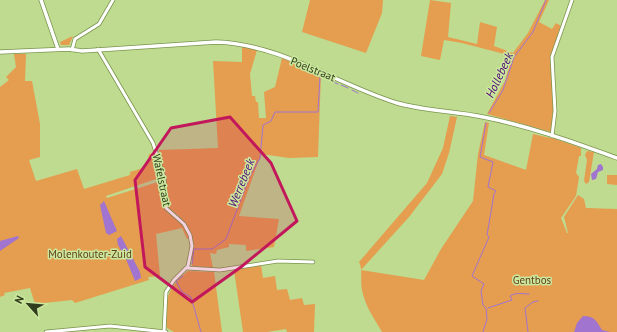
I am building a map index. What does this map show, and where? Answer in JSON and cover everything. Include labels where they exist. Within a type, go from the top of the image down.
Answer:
[{"type":"street","points":[[41,0],[58,49]]},
{"type":"street","points":[[72,50],[75,39],[99,24],[113,0]]},
{"type":"street","points":[[552,136],[555,111],[552,57],[572,0]]},
{"type":"street","name":"Poelstraat","points":[[0,52],[58,49],[98,49],[216,42],[236,43],[293,60],[397,103],[482,117],[552,136],[617,158]]},
{"type":"street","name":"Wafelstraat","points":[[98,49],[153,143],[164,177],[166,208],[182,222],[192,240],[191,257],[187,268]]},
{"type":"street","points":[[46,332],[103,326],[165,332],[166,292],[174,280],[187,268],[220,270],[244,268],[278,261],[313,262]]},
{"type":"highlighted area","points":[[230,117],[271,163],[297,221],[241,267],[192,302],[145,267],[135,180],[171,128]]},
{"type":"green space","points":[[310,0],[383,0],[382,13],[366,53],[302,32]]},
{"type":"green space","points":[[430,0],[451,3],[448,37],[477,44],[480,22],[497,27],[494,46],[513,53],[528,33],[545,0],[549,0],[539,22],[552,29],[556,23],[561,26],[551,57],[554,101],[551,132],[487,114],[505,81],[512,56],[462,43],[444,40],[440,60],[421,56]]},
{"type":"green space","points":[[73,36],[69,45],[61,45],[60,42]]},
{"type":"green space","points":[[242,45],[257,50],[250,74],[252,96],[255,96],[256,102],[258,102],[259,118],[266,118],[264,92],[275,87],[282,58],[321,74],[318,157],[289,158],[261,154],[239,216],[279,219],[274,247],[246,251],[246,245],[229,244],[229,247],[217,250],[216,254],[210,253],[213,268],[192,266],[192,237],[181,218],[168,207],[165,178],[159,150],[218,148],[213,61],[242,62]]},
{"type":"green space","name":"Molenkouter-Zuid","points":[[14,54],[26,54],[25,81],[32,81],[40,124],[40,157],[29,160],[36,181],[77,169],[84,189],[130,175],[130,172],[141,169],[146,165],[149,154],[156,153],[162,177],[106,196],[107,198],[161,181],[162,199],[165,209],[181,223],[189,238],[187,239],[182,228],[156,234],[160,276],[148,277],[149,280],[75,303],[72,300],[35,304],[30,288],[4,293],[5,295],[0,297],[0,87],[9,80],[6,77],[16,67]]},
{"type":"green space","points":[[450,116],[457,117],[449,153],[442,174],[409,217],[361,270],[359,262],[427,183],[443,148]]},
{"type":"green space","name":"Gentbos","points":[[485,122],[489,123],[484,155],[526,170],[533,134],[550,137],[581,148],[581,156],[579,156],[576,173],[579,177],[576,196],[561,218],[567,233],[564,217],[578,195],[584,199],[586,208],[617,209],[617,332],[382,332],[370,312],[363,296],[361,286],[361,270],[424,280],[441,249],[473,201],[478,154]]},
{"type":"green space","points":[[587,151],[594,152],[589,182],[586,184],[584,181],[587,160],[585,155]]},
{"type":"green space","points":[[607,175],[617,175],[617,185],[607,184]]},
{"type":"green space","points":[[261,265],[263,278],[275,276],[277,290],[287,289],[290,300],[302,298],[304,305],[315,304],[314,332],[287,332],[286,329],[267,332],[243,332],[234,270]]},
{"type":"green space","points":[[188,271],[214,272],[222,332],[174,332],[167,328],[166,303],[168,296],[175,283]]},
{"type":"shaded area","points":[[601,164],[603,170],[598,172],[596,179],[592,180],[591,174],[597,169],[598,165]]},
{"type":"shaded area","points":[[104,201],[117,231],[109,235],[106,233],[100,205]]},
{"type":"shaded area","points":[[18,236],[19,238],[0,251],[0,241]]},
{"type":"shaded area","points":[[121,236],[140,272],[141,278],[135,281],[126,259],[118,245],[117,239]]},
{"type":"shaded area","points":[[583,316],[593,318],[602,330],[610,332],[574,332],[577,323]]},
{"type":"waterway","name":"Hollebeek","points":[[489,113],[503,90],[514,57],[533,32],[546,0]]},
{"type":"waterway","name":"Werrebeek","points":[[192,264],[194,249],[212,249],[226,239],[249,178],[260,158],[263,125],[271,121],[275,112],[318,112],[320,76],[338,84]]},
{"type":"waterway","name":"Werrebeek","points":[[341,85],[348,88]]},
{"type":"waterway","name":"Werrebeek","points":[[352,90],[358,93]]},
{"type":"waterway","name":"Hollebeek","points":[[483,332],[487,319],[486,308],[483,305],[481,291],[484,284],[472,276],[489,237],[487,235],[494,194],[496,191],[488,187],[493,162],[480,157],[486,123]]},
{"type":"waterway","name":"Werrebeek","points":[[183,276],[176,281],[182,292],[191,297],[201,332]]},
{"type":"waterway","points":[[488,308],[512,300],[510,296],[512,295],[529,294]]},
{"type":"waterway","points":[[528,332],[525,308],[533,302],[538,301]]}]
